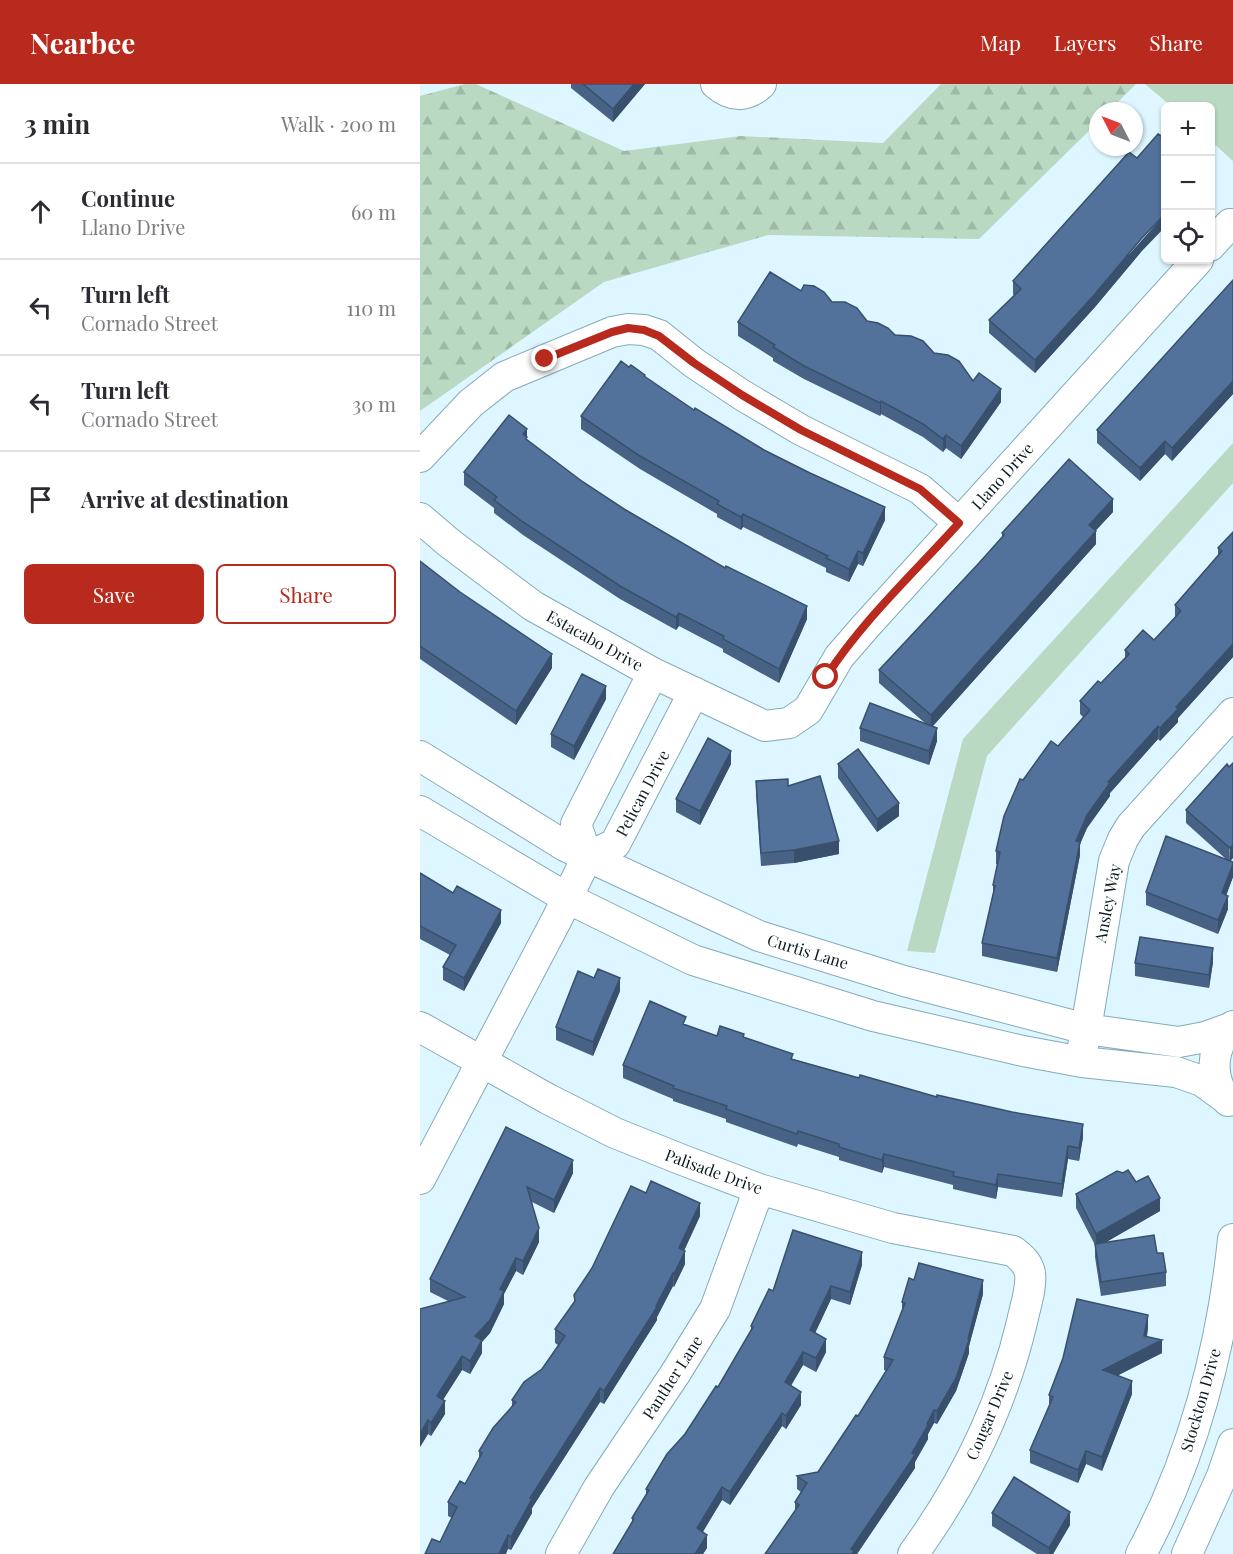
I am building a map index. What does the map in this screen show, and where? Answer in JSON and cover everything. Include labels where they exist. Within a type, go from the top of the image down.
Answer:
[{"type":"street","points":[[716,84],[726,92],[744,94],[755,90],[761,84]]},
{"type":"street","points":[[1215,240],[1230,224],[1233,224]]},
{"type":"street","name":"Llano Drive","points":[[789,723],[808,710],[839,657],[1194,264]]},
{"type":"street","points":[[420,457],[471,403],[504,377],[612,332],[628,328],[644,330],[659,336],[742,395],[801,430],[920,489],[959,523]]},
{"type":"street","name":"Estacabo Drive","points":[[420,518],[533,606],[653,673],[765,726],[789,723]]},
{"type":"street","points":[[420,1179],[587,857],[576,824],[653,673]]},
{"type":"street","name":"Pelican Drive","points":[[587,857],[615,844],[694,692]]},
{"type":"street","name":"Ansley Way","points":[[1082,1062],[1114,861],[1123,839],[1141,815],[1233,714]]},
{"type":"street","name":"Curtis Lane","points":[[420,756],[565,846],[759,936],[904,981],[1086,1029],[1179,1042],[1205,1037],[1231,1027]]},
{"type":"street","points":[[420,811],[567,898],[693,960],[853,1011],[1023,1051],[1082,1062],[1176,1072],[1202,1081],[1231,1104]]},
{"type":"street","name":"Palisade Drive","points":[[420,1027],[548,1099],[615,1133],[759,1189],[893,1228],[1013,1251],[1026,1264]]},
{"type":"street","points":[[1231,1027],[1216,1051],[1214,1064],[1215,1077],[1231,1104]]},
{"type":"street","name":"Panther Lane","points":[[561,1554],[599,1488],[715,1309],[759,1189]]},
{"type":"street","name":"Stockton Drive","points":[[1141,1554],[1174,1484],[1204,1394],[1223,1304],[1233,1239]]},
{"type":"street","name":"Cougar Drive","points":[[925,1550],[997,1406],[1016,1348],[1027,1300],[1030,1281],[1026,1264]]},
{"type":"street","points":[[1187,1554],[1222,1476],[1233,1444]]},
{"type":"green space","points":[[465,84],[476,84],[624,151],[741,136],[883,143],[941,84],[1136,84],[1118,102],[1089,102],[1089,131],[979,239],[768,235],[604,282],[420,411],[420,96]]},
{"type":"green space","points":[[1145,84],[1233,84],[1233,161],[1215,145],[1215,102],[1166,102]]},
{"type":"green space","points":[[1233,443],[1233,483],[987,756],[935,953],[907,951],[963,739]]},
{"type":"building","points":[[583,84],[634,84],[613,109]]},
{"type":"building","points":[[1158,134],[1161,136],[1161,218],[1035,360],[989,320],[1021,289],[1013,281],[1125,156],[1137,158],[1143,156],[1143,151]]},
{"type":"building","points":[[770,272],[801,291],[804,285],[814,286],[824,292],[832,302],[845,302],[857,308],[867,321],[888,328],[895,335],[911,336],[923,341],[934,353],[948,355],[959,361],[973,381],[979,373],[1001,389],[961,446],[946,435],[943,439],[923,424],[881,401],[880,403],[804,366],[738,322]]},
{"type":"building","points":[[1233,280],[1233,381],[1172,448],[1165,441],[1140,468],[1097,430]]},
{"type":"building","points":[[621,361],[629,367],[631,365],[694,410],[695,408],[764,450],[885,507],[863,553],[858,551],[849,569],[826,558],[828,556],[743,514],[741,517],[717,504],[719,501],[640,456],[581,416]]},
{"type":"building","points":[[509,415],[527,429],[523,434],[527,437],[526,439],[583,482],[624,509],[725,568],[726,566],[807,606],[779,669],[723,639],[724,636],[679,613],[676,617],[620,586],[523,522],[494,500],[497,497],[464,472]]},
{"type":"building","points":[[1069,459],[1113,499],[1089,525],[1096,531],[931,715],[879,670],[979,563],[1004,535],[1002,533]]},
{"type":"building","points":[[1233,532],[1233,644],[1176,707],[1178,709],[1160,728],[1158,726],[1108,782],[1110,783],[1087,815],[1076,841],[1080,842],[1057,958],[982,943],[995,886],[993,885],[1000,852],[996,851],[1004,816],[1020,779],[1023,780],[1051,741],[1058,746],[1090,710],[1080,701],[1098,681],[1101,683],[1129,654],[1125,650],[1143,630],[1154,640],[1181,611],[1175,605],[1222,551],[1218,548]]},
{"type":"building","points":[[420,561],[460,592],[552,654],[516,711],[420,646]]},
{"type":"building","points":[[582,674],[606,686],[574,746],[551,734]]},
{"type":"building","points":[[870,703],[937,728],[929,751],[860,728]]},
{"type":"building","points":[[708,738],[731,751],[700,811],[676,799]]},
{"type":"building","points":[[858,749],[899,803],[877,819],[838,764]]},
{"type":"building","points":[[1233,763],[1233,845],[1230,848],[1186,810],[1227,764],[1229,767]]},
{"type":"building","points":[[820,776],[839,841],[794,850],[761,853],[756,781],[788,779],[788,786]]},
{"type":"building","points":[[1166,836],[1233,862],[1222,893],[1228,896],[1218,920],[1146,892]]},
{"type":"building","points":[[420,873],[453,893],[457,886],[501,910],[464,978],[443,967],[456,945],[420,926]]},
{"type":"building","points":[[1140,937],[1213,948],[1209,975],[1135,963]]},
{"type":"building","points":[[598,969],[620,978],[593,1042],[556,1027],[578,971],[594,978]]},
{"type":"building","points":[[650,1001],[686,1017],[683,1024],[717,1036],[720,1026],[744,1034],[743,1037],[793,1054],[791,1059],[859,1078],[860,1075],[937,1097],[937,1095],[1012,1112],[1083,1124],[1079,1148],[1068,1146],[1062,1184],[998,1174],[996,1185],[953,1176],[954,1172],[884,1154],[882,1160],[798,1131],[797,1134],[726,1109],[727,1106],[673,1088],[674,1086],[623,1065]]},
{"type":"building","points":[[506,1127],[573,1160],[554,1200],[527,1187],[539,1228],[523,1261],[516,1258],[500,1289],[504,1291],[490,1320],[475,1336],[482,1340],[470,1361],[462,1356],[437,1396],[445,1401],[431,1423],[428,1420],[420,1434],[420,1309],[465,1297],[430,1279]]},
{"type":"building","points":[[1128,1170],[1136,1182],[1148,1176],[1160,1198],[1096,1234],[1076,1194],[1117,1171],[1123,1173]]},
{"type":"building","points":[[651,1181],[700,1203],[679,1248],[685,1251],[657,1307],[604,1391],[600,1388],[530,1498],[532,1499],[511,1537],[508,1535],[499,1554],[425,1554],[432,1539],[440,1542],[457,1507],[448,1502],[460,1481],[465,1484],[482,1453],[479,1451],[493,1428],[516,1402],[512,1400],[524,1382],[542,1369],[565,1336],[555,1329],[575,1301],[574,1295],[592,1268],[631,1186],[646,1193]]},
{"type":"building","points":[[793,1230],[862,1252],[850,1292],[831,1286],[810,1330],[826,1339],[816,1358],[803,1352],[785,1382],[801,1392],[786,1416],[782,1413],[730,1492],[722,1487],[697,1528],[707,1535],[695,1554],[613,1554],[649,1490],[646,1489],[667,1454],[685,1434],[716,1386],[718,1387],[753,1327],[751,1326],[769,1289],[773,1291]]},
{"type":"building","points":[[1154,1235],[1157,1253],[1163,1253],[1166,1272],[1101,1282],[1095,1244]]},
{"type":"building","points":[[919,1263],[983,1280],[969,1340],[956,1378],[937,1411],[934,1410],[912,1453],[915,1455],[851,1549],[854,1551],[852,1554],[765,1554],[799,1505],[795,1502],[807,1483],[797,1476],[818,1472],[856,1415],[858,1416],[893,1360],[884,1357],[905,1303],[902,1302],[909,1278],[914,1280]]},
{"type":"building","points":[[1077,1299],[1148,1315],[1144,1336],[1162,1340],[1103,1370],[1132,1381],[1102,1457],[1086,1451],[1078,1470],[1030,1450],[1053,1397],[1049,1395],[1063,1358]]},
{"type":"building","points":[[1014,1477],[1070,1512],[1049,1548],[992,1513]]},
{"type":"route","points":[[545,359],[612,332],[628,328],[644,330],[659,336],[742,395],[801,430],[920,489],[959,523],[839,657],[826,677]]}]
